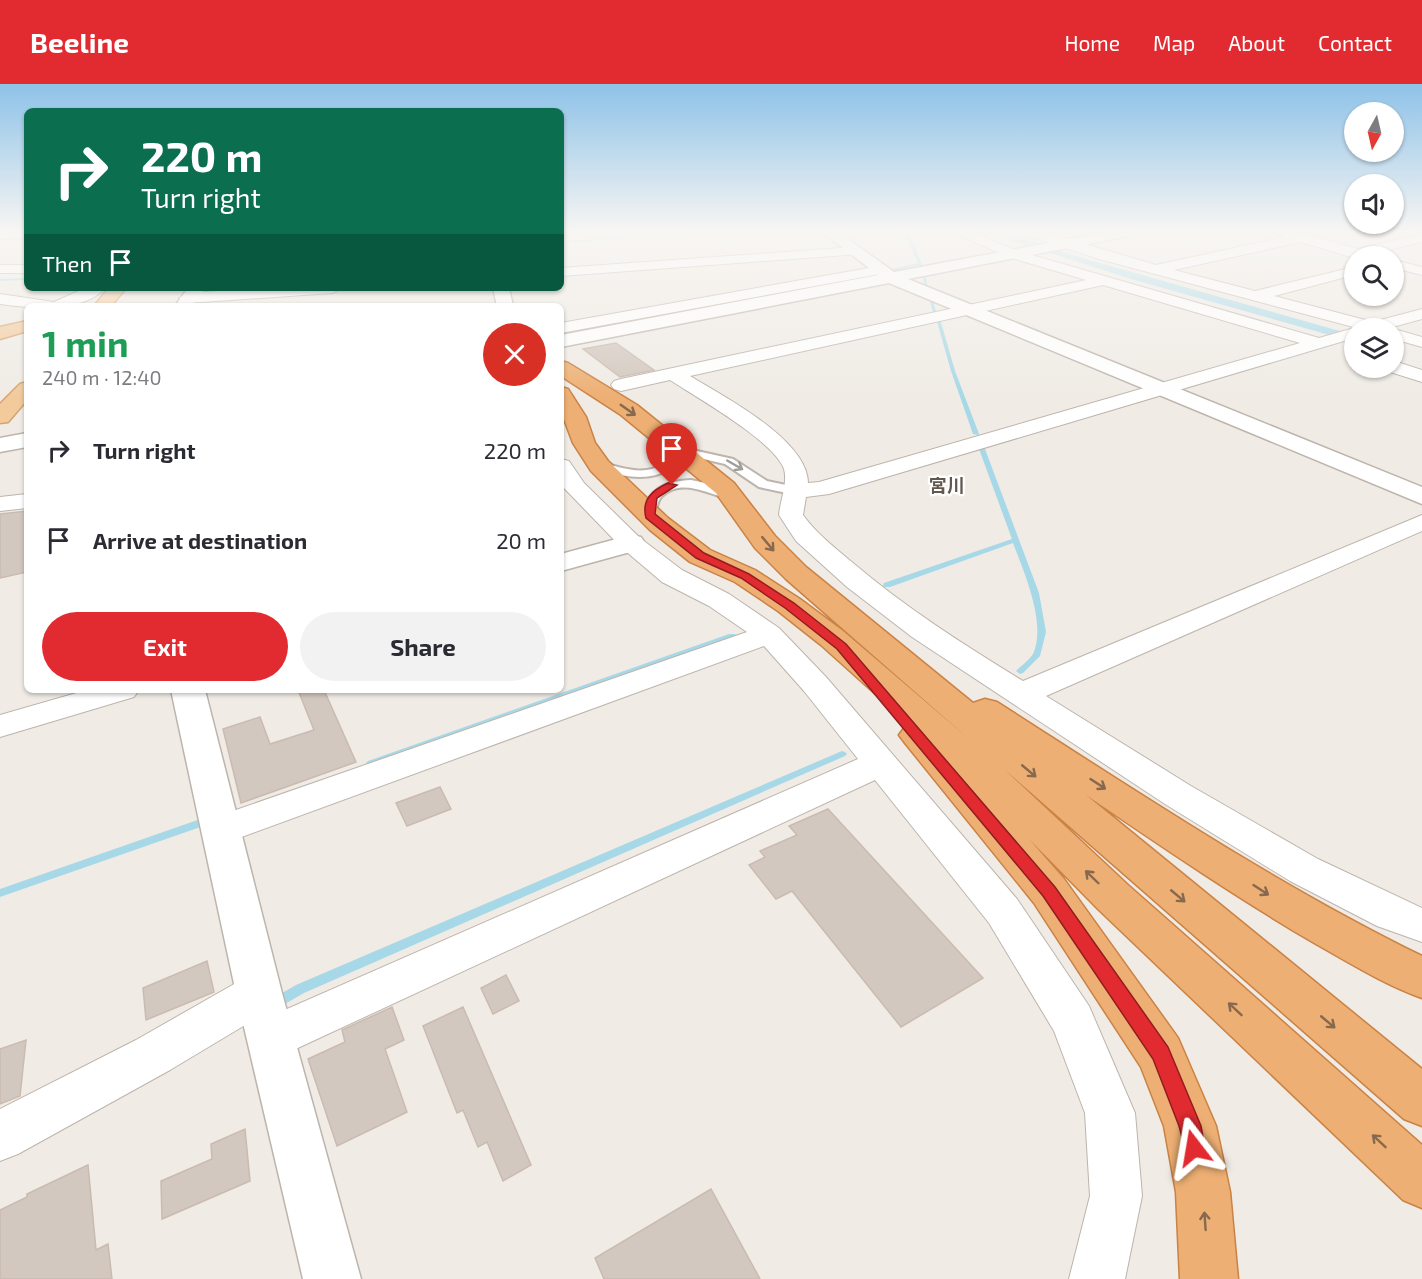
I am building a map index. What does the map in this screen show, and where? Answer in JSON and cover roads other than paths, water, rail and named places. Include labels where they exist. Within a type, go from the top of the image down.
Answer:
[{"type":"highway","points":[[564,369],[629,410],[725,488],[765,542],[796,573],[857,642],[983,771],[1113,897],[1422,1181]]},
{"type":"highway","points":[[564,396],[575,417],[584,443],[640,529],[745,576],[789,605],[857,642],[1283,904],[1366,951],[1422,978]]},
{"type":"highway","points":[[857,642],[1422,1101]]},
{"type":"highway","points":[[857,642],[1049,891],[1161,1054],[1190,1126],[1203,1192],[1209,1279]]},
{"type":"main road","points":[[105,303],[115,291]]},
{"type":"main road","points":[[0,417],[24,391]]},
{"type":"main road","points":[[0,438],[24,419]]},
{"type":"street","points":[[564,328],[809,287]]},
{"type":"street","points":[[564,340],[824,287]]},
{"type":"street","points":[[915,287],[1422,496]]},
{"type":"street","points":[[621,385],[1075,287]]},
{"type":"street","points":[[1121,287],[1344,352]]},
{"type":"street","points":[[1220,287],[1344,320]]},
{"type":"street","points":[[1254,296],[1291,287]]},
{"type":"street","points":[[65,303],[91,291]]},
{"type":"street","points":[[190,297],[285,291]]},
{"type":"street","points":[[0,299],[29,303]]},
{"type":"street","points":[[1404,319],[1422,314]]},
{"type":"street","points":[[796,491],[821,489],[1344,336]]},
{"type":"street","points":[[1404,337],[1422,342]]},
{"type":"street","points":[[1404,370],[1422,376]]},
{"type":"street","points":[[674,374],[782,449],[795,468],[796,491],[791,515],[805,537],[922,631],[1178,795],[1304,870],[1392,914],[1422,925]]},
{"type":"street","points":[[0,445],[24,441]]},
{"type":"street","points":[[564,471],[576,489],[640,529],[672,576],[720,600],[769,634],[815,684],[1003,911],[1073,1021],[1110,1113],[1116,1196],[1097,1279]]},
{"type":"street","points":[[0,504],[24,501]]},
{"type":"street","points":[[1022,694],[1422,522]]},
{"type":"street","points":[[564,562],[640,529]]},
{"type":"street","points":[[223,828],[769,634]]},
{"type":"street","points":[[0,726],[113,693]]},
{"type":"street","points":[[190,693],[265,1015],[332,1279]]},
{"type":"street","points":[[0,1136],[153,1055],[265,1015],[880,763]]},
{"type":"lane","points":[[599,466],[623,473],[654,473],[674,462],[679,450],[729,461],[763,484],[796,491]]},
{"type":"lane","points":[[640,529],[652,497],[672,485],[706,486],[736,500]]},
{"type":"water","points":[[1158,287],[1184,287],[1344,332],[1344,339]]},
{"type":"waterway","points":[[564,333],[799,290]]},
{"type":"waterway","points":[[930,298],[935,313]]},
{"type":"waterway","points":[[938,319],[953,371],[976,434]]},
{"type":"waterway","points":[[982,449],[1016,540]]},
{"type":"waterway","points":[[887,585],[1016,540]]},
{"type":"waterway","points":[[1016,540],[1035,593],[1042,632],[1036,656],[1020,671]]},
{"type":"waterway","points":[[371,763],[732,636]]},
{"type":"waterway","points":[[274,1004],[300,989],[842,754]]},
{"type":"waterway","points":[[0,893],[209,820]]},
{"type":"district","name":"宮川","points":[[947,486]]}]
